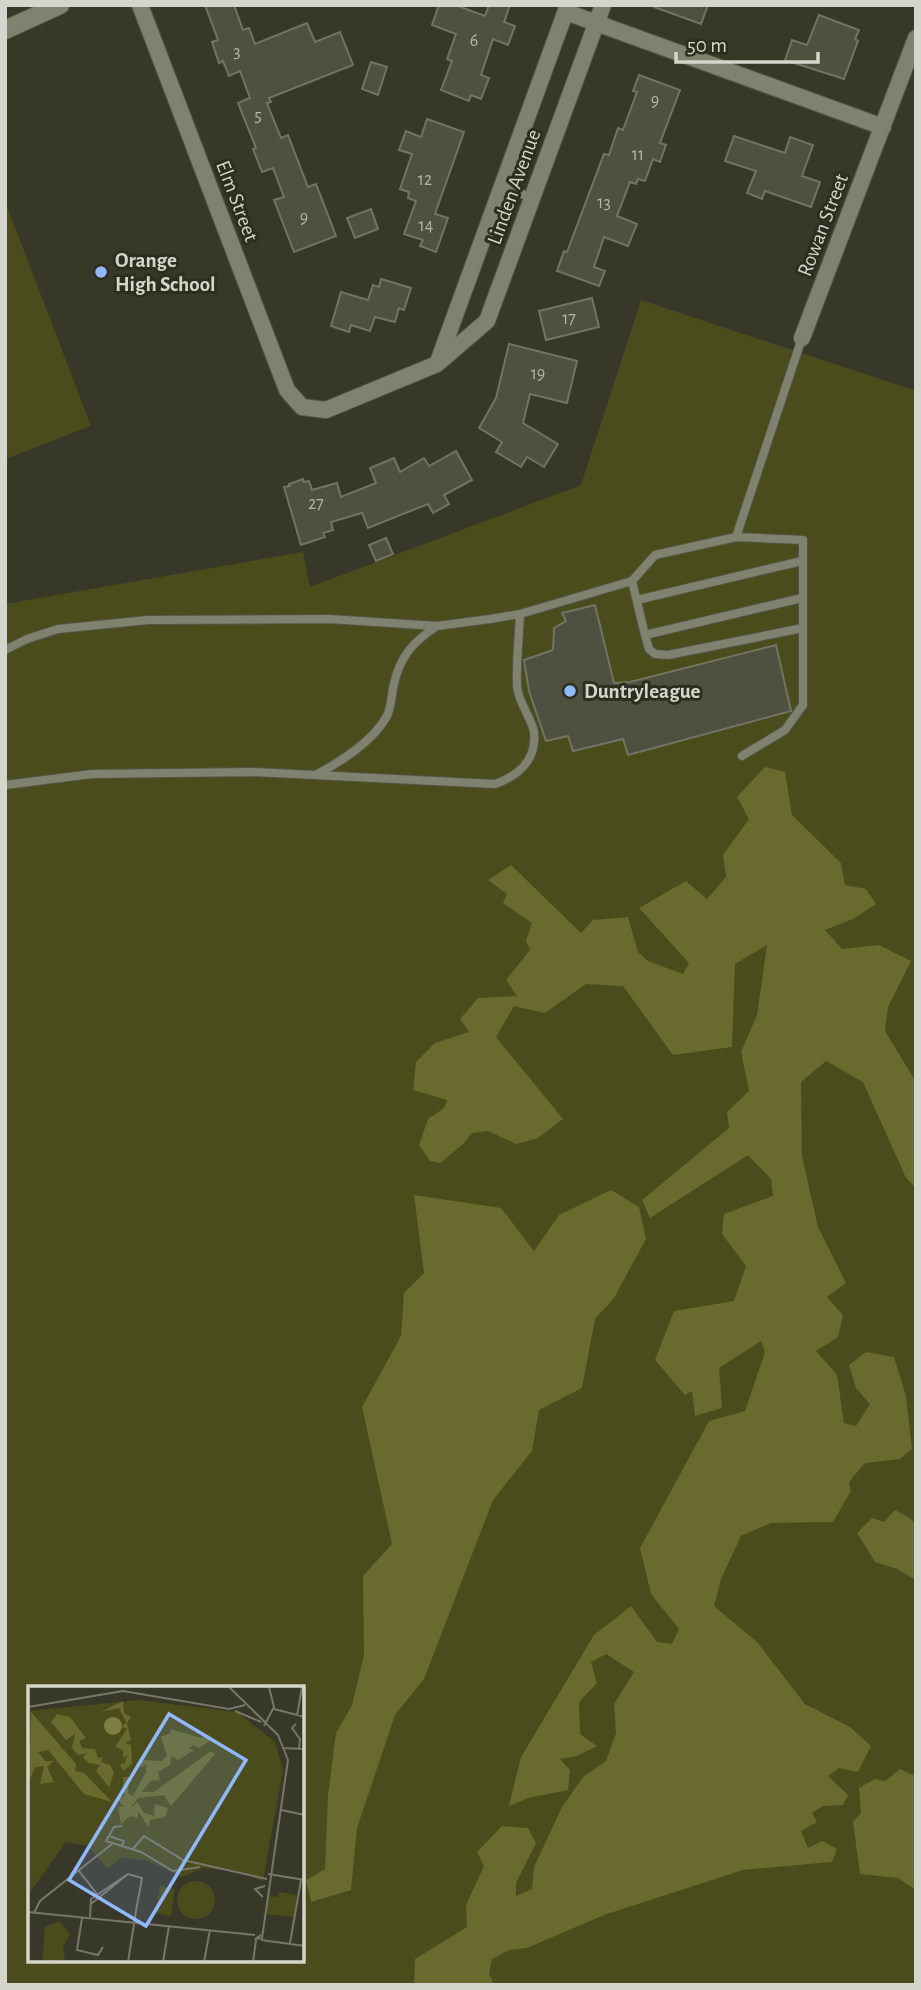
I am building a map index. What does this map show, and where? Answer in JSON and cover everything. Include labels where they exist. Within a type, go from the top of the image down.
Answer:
[{"type":"main road","points":[[5,30],[60,5]]},
{"type":"street","name":"Elm Street","points":[[140,5],[287,390],[302,407]]},
{"type":"street","name":"Linden Avenue","points":[[302,407],[326,410],[437,364],[487,321],[603,5]]},
{"type":"street","name":"Linden Avenue","points":[[437,364],[567,8]]},
{"type":"street","points":[[567,8],[597,22],[883,127]]},
{"type":"street","name":"Rowan Street","points":[[802,338],[916,38]]},
{"type":"lane","points":[[501,186],[532,198]]},
{"type":"lane","points":[[736,537],[802,338]]},
{"type":"lane","points":[[5,650],[27,639],[58,629],[148,620],[329,619],[437,626],[520,614],[632,581],[655,555],[736,537],[803,540],[803,705],[785,730],[742,756]]},
{"type":"lane","points":[[636,600],[803,561]]},
{"type":"lane","points":[[632,581],[649,649],[655,654],[668,655],[803,628]]},
{"type":"lane","points":[[645,635],[802,598]]},
{"type":"lane","points":[[5,785],[92,774],[251,772],[495,784],[516,775],[528,764],[534,731],[525,714],[517,688],[520,614]]},
{"type":"lane","points":[[315,775],[330,768],[380,726],[388,713],[394,683],[409,647],[437,626]]},
{"type":"shaded area","points":[[5,201],[91,426],[5,459]]},
{"type":"shaded area","points":[[641,300],[916,391],[916,1985],[5,1985],[5,604],[303,552],[310,587],[581,485]]},
{"type":"shaded area","points":[[765,767],[785,772],[792,815],[841,863],[845,885],[866,889],[876,904],[853,919],[825,930],[842,949],[879,945],[911,961],[888,1007],[885,1031],[916,1082],[916,1188],[906,1178],[863,1082],[826,1061],[801,1082],[802,1156],[818,1227],[846,1283],[827,1297],[843,1315],[838,1337],[816,1351],[837,1375],[844,1423],[856,1426],[870,1404],[856,1388],[849,1365],[866,1352],[894,1357],[906,1396],[912,1449],[900,1459],[865,1463],[849,1482],[851,1491],[833,1522],[771,1523],[741,1536],[721,1579],[714,1606],[757,1642],[805,1704],[850,1727],[871,1746],[858,1772],[839,1768],[828,1776],[848,1795],[843,1805],[823,1806],[812,1813],[817,1822],[801,1831],[808,1848],[822,1841],[837,1849],[832,1862],[743,1870],[604,1915],[527,1948],[509,1950],[492,1959],[489,1974],[494,1985],[414,1985],[415,1959],[467,1927],[466,1905],[484,1866],[477,1852],[502,1826],[528,1828],[536,1843],[516,1883],[516,1896],[532,1889],[534,1867],[562,1807],[583,1777],[606,1761],[616,1733],[614,1704],[634,1672],[606,1654],[591,1662],[597,1683],[579,1702],[580,1734],[597,1746],[577,1756],[560,1759],[570,1770],[568,1790],[528,1798],[509,1806],[521,1757],[594,1635],[631,1606],[657,1642],[672,1644],[679,1629],[651,1594],[640,1548],[709,1421],[745,1411],[765,1352],[761,1341],[719,1368],[722,1408],[695,1416],[692,1391],[685,1395],[655,1360],[674,1311],[734,1301],[746,1266],[722,1234],[724,1214],[773,1196],[771,1179],[748,1155],[650,1218],[642,1200],[729,1128],[727,1112],[749,1091],[741,1052],[757,1015],[767,945],[735,964],[732,1047],[673,1055],[623,986],[586,984],[545,1013],[514,1006],[496,1037],[563,1119],[538,1138],[516,1144],[488,1131],[472,1133],[440,1163],[430,1161],[419,1145],[428,1119],[444,1108],[447,1100],[413,1090],[416,1062],[435,1043],[469,1032],[460,1019],[478,998],[517,996],[506,980],[530,950],[526,941],[532,923],[503,903],[507,894],[488,880],[511,865],[581,933],[593,920],[628,917],[638,952],[648,961],[683,974],[689,963],[639,908],[686,881],[707,899],[726,877],[723,855],[749,819],[737,797]]},
{"type":"shaded area","points":[[611,1190],[639,1207],[646,1239],[614,1298],[595,1319],[582,1388],[539,1410],[532,1451],[493,1500],[424,1679],[395,1715],[357,1828],[351,1890],[311,1902],[306,1880],[325,1869],[328,1795],[336,1733],[352,1705],[364,1655],[363,1576],[392,1544],[362,1407],[401,1336],[404,1293],[424,1273],[414,1195],[501,1208],[534,1251],[559,1215]]},
{"type":"shaded area","points":[[895,1510],[910,1518],[916,1525],[916,1580],[897,1569],[875,1562],[857,1533],[872,1518],[884,1522]]},
{"type":"shaded area","points":[[900,1769],[915,1776],[916,1890],[898,1878],[860,1874],[853,1822],[861,1813],[859,1788],[875,1779],[885,1781]]},
{"type":"building","points":[[205,5],[234,5],[243,30],[249,28],[255,44],[307,23],[315,42],[340,32],[353,65],[269,98],[271,102],[267,103],[281,138],[288,135],[308,187],[316,184],[336,236],[294,252],[274,200],[284,197],[273,168],[262,172],[253,149],[256,148],[238,103],[250,98],[240,71],[229,76],[223,61],[219,63],[212,42],[218,40]]},
{"type":"building","points":[[439,5],[455,5],[485,16],[489,5],[510,5],[504,22],[515,26],[508,45],[493,39],[481,75],[489,78],[481,99],[471,95],[469,101],[441,90],[452,61],[447,59],[456,34],[432,25]]},
{"type":"building","points":[[654,5],[708,5],[701,24]]},
{"type":"building","points":[[819,15],[859,30],[855,39],[858,41],[844,79],[785,60],[792,40],[807,45]]},
{"type":"building","points":[[371,62],[387,67],[378,95],[362,89]]},
{"type":"building","points":[[639,75],[680,90],[660,143],[666,145],[660,162],[653,159],[645,181],[638,179],[636,184],[630,182],[617,216],[637,224],[628,246],[604,237],[594,267],[605,271],[599,286],[557,271],[564,251],[567,252],[604,154],[609,155],[618,128],[623,130],[637,92],[633,91]]},
{"type":"building","points":[[427,119],[464,132],[435,214],[448,218],[436,252],[420,246],[423,240],[404,234],[416,201],[408,198],[409,192],[400,189],[412,154],[399,150],[406,131],[421,137]]},
{"type":"building","points":[[734,136],[785,153],[790,137],[813,145],[802,176],[820,182],[811,207],[765,191],[762,199],[747,193],[756,171],[725,161]]},
{"type":"building","points":[[371,209],[378,229],[355,238],[347,218]]},
{"type":"building","points":[[381,279],[411,288],[404,310],[399,308],[395,322],[375,317],[370,331],[351,325],[349,332],[331,326],[341,292],[368,300],[373,285],[379,287]]},
{"type":"building","points":[[592,298],[599,327],[546,340],[539,311]]},
{"type":"building","points":[[509,344],[577,361],[567,403],[530,394],[523,423],[558,444],[544,467],[527,457],[521,467],[496,452],[502,442],[479,428],[496,398]]},
{"type":"building","points":[[456,451],[472,480],[444,495],[449,504],[433,513],[428,504],[368,528],[362,513],[331,522],[333,530],[323,533],[325,537],[301,545],[284,487],[303,479],[304,482],[309,481],[312,490],[337,483],[341,497],[376,483],[370,468],[394,458],[400,472],[424,458],[429,466]]},
{"type":"building","points":[[386,538],[393,554],[376,561],[369,545]]},
{"type":"building","points":[[595,605],[614,683],[630,682],[776,645],[791,711],[628,755],[623,739],[573,751],[568,736],[546,741],[529,691],[524,660],[553,650],[554,628],[566,621],[562,613]]},
{"type":"place","name":"Orange High School","points":[[101,272]]},
{"type":"place","name":"Duntryleague","points":[[570,691]]}]
